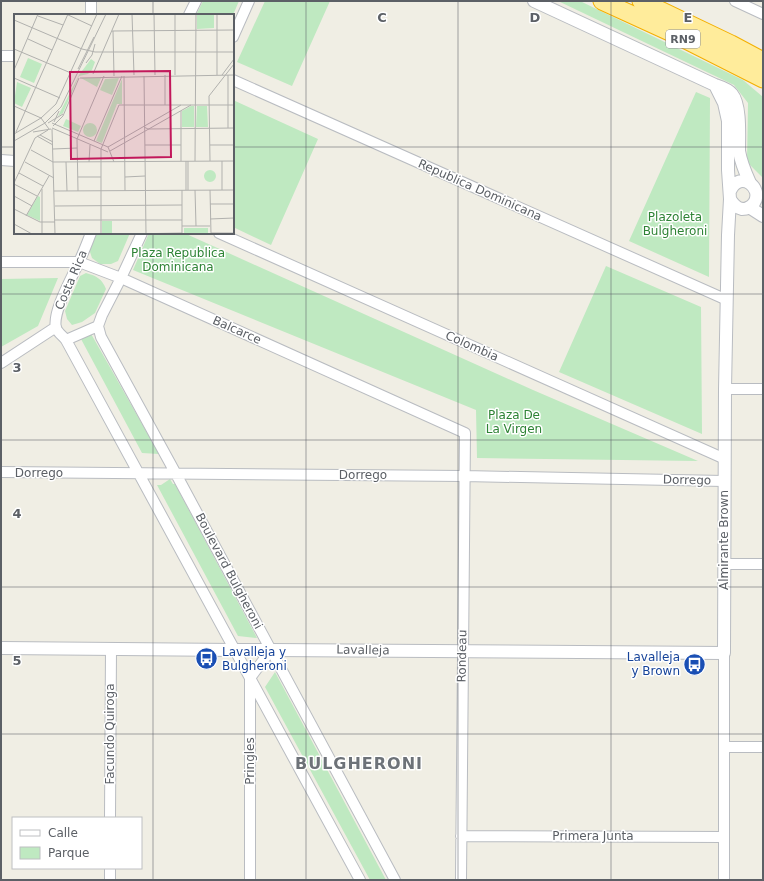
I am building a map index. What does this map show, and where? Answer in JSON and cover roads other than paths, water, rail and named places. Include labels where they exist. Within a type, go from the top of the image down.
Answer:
[{"type":"highway","name":"RN9","points":[[602,1],[672,33],[763,79]]},
{"type":"highway","name":"RN9","points":[[641,1],[763,61]]},
{"type":"street","points":[[91,1],[91,14]]},
{"type":"street","points":[[190,14],[196,1]]},
{"type":"street","points":[[234,35],[249,1]]},
{"type":"street","points":[[534,1],[731,93],[737,104],[738,110],[739,151],[742,166],[750,183],[760,196],[751,206],[747,208],[728,235]]},
{"type":"street","points":[[735,1],[758,9]]},
{"type":"street","points":[[1,56],[14,56]]},
{"type":"street","name":"Republica Dominicana","points":[[234,80],[726,300]]},
{"type":"street","name":"Almirante Brown","points":[[715,85],[722,99],[728,120],[728,170],[730,195],[726,300],[724,481],[724,880]]},
{"type":"street","points":[[1,160],[14,161]]},
{"type":"street","points":[[750,183],[746,181],[738,182],[732,187],[730,195],[736,207],[747,208],[763,216]]},
{"type":"street","name":"Costa Rica","points":[[66,340],[56,327],[56,315],[59,304],[91,234]]},
{"type":"street","points":[[142,234],[98,326],[66,340],[360,880]]},
{"type":"street","name":"Colombia","points":[[221,234],[725,459]]},
{"type":"street","name":"Balcarce","points":[[1,262],[79,262],[121,278],[465,433]]},
{"type":"street","name":"Boulevard Bulgheroni","points":[[98,326],[101,337],[395,880]]},
{"type":"street","name":"Costa Rica","points":[[1,363],[56,327]]},
{"type":"street","points":[[725,389],[763,389]]},
{"type":"street","name":"Rondeau","points":[[460,880],[465,433]]},
{"type":"street","name":"Dorrego","points":[[1,472],[464,476],[724,481]]},
{"type":"street","points":[[724,564],[763,564]]},
{"type":"street","name":"Lavalleja","points":[[1,648],[724,653]]},
{"type":"street","name":"Facundo Quiroga","points":[[110,817],[111,649]]},
{"type":"street","points":[[250,678],[271,650]]},
{"type":"street","name":"Pringles","points":[[250,678],[250,880]]},
{"type":"street","points":[[724,747],[763,747]]},
{"type":"street","name":"Primera Junta","points":[[461,836],[724,837]]},
{"type":"street","points":[[110,869],[110,880]]},
{"type":"place","name":"Lavalleja y Bulgheroni","points":[[207,659]]},
{"type":"place","name":"Lavalleja y Brown","points":[[695,664]]},
{"type":"district","name":"BULGHERONI","points":[[359,763]]},
{"type":"park label","name":"Plazoleta Bulgheroni","points":[[675,224]]},
{"type":"park label","name":"Plaza Republica Dominicana","points":[[178,260]]},
{"type":"park label","name":"Plaza De La Virgen","points":[[514,422]]}]
